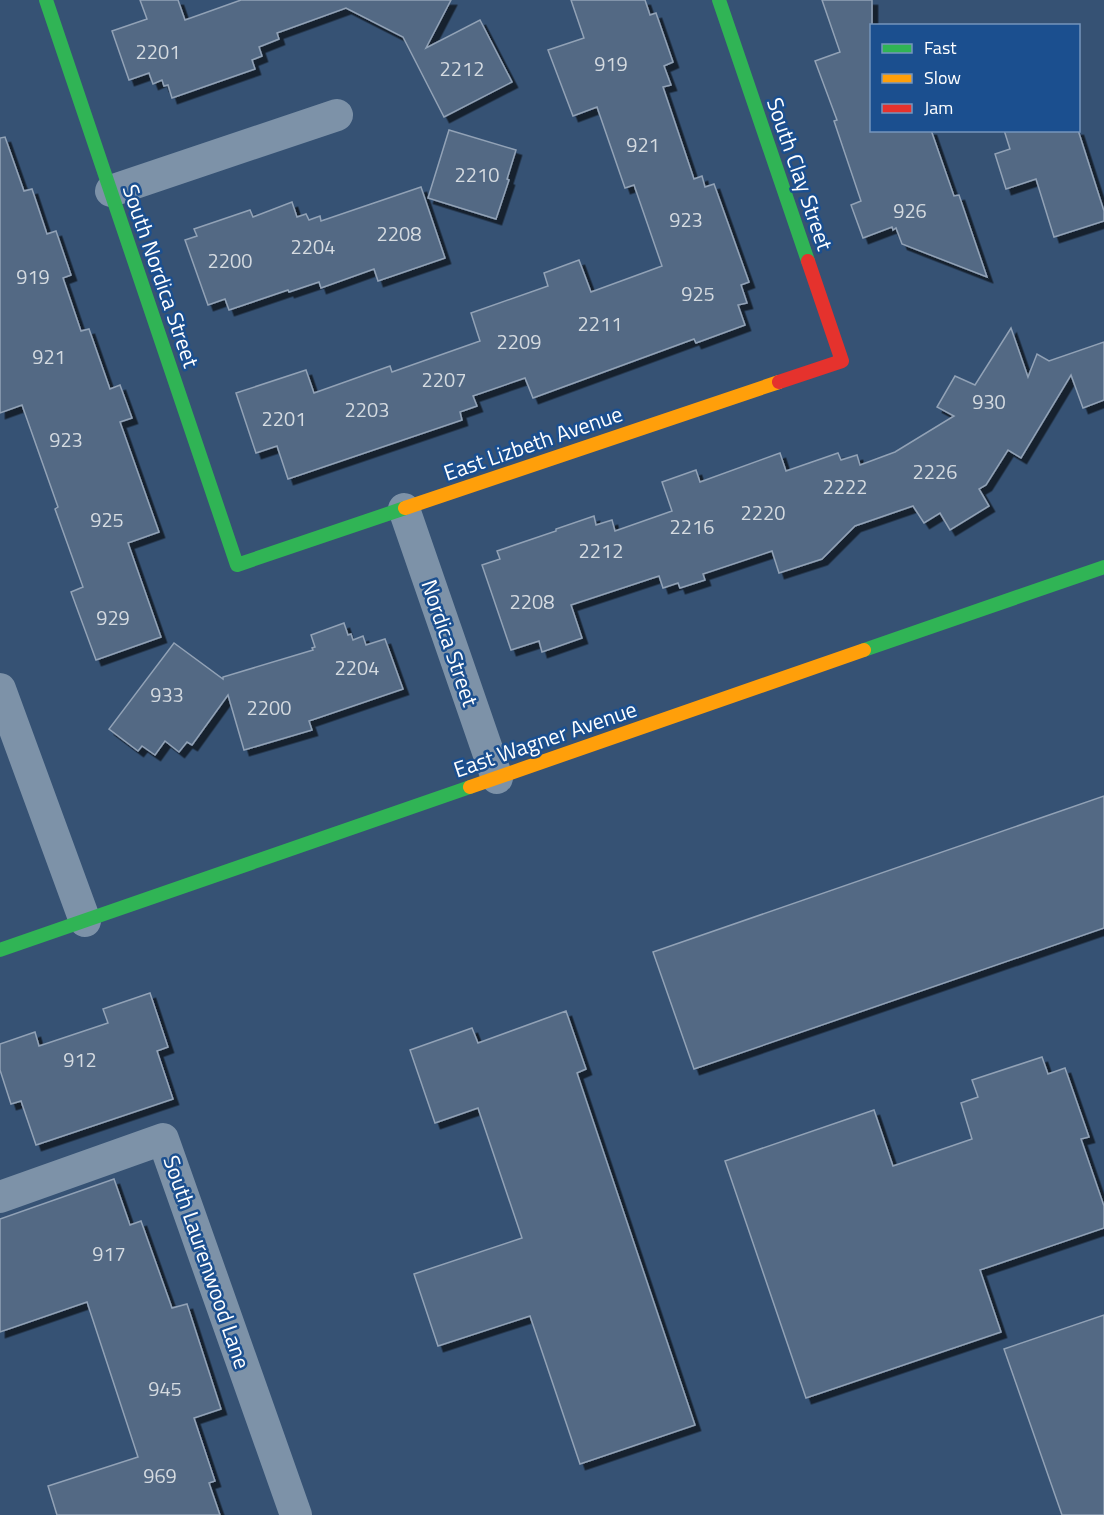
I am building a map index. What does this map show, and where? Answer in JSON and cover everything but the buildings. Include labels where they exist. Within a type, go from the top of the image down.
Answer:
[{"type":"street","name":"South Nordica Street","points":[[46,0],[237,565]]},
{"type":"street","name":"South Clay Street","points":[[719,0],[842,361]]},
{"type":"street","points":[[111,191],[337,115]]},
{"type":"street","name":"East Lizbeth Avenue","points":[[237,565],[842,361]]},
{"type":"street","name":"Nordica Street","points":[[404,508],[497,778]]},
{"type":"street","name":"East Wagner Avenue","points":[[0,950],[1104,567]]},
{"type":"street","points":[[0,688],[85,921]]},
{"type":"street","name":"South Laurenwood Lane","points":[[0,1197],[164,1139],[296,1515]]},
{"type":"traffic: fast","points":[[46,0],[237,565],[405,508]]},
{"type":"traffic: fast","points":[[719,0],[808,261]]},
{"type":"traffic: fast","points":[[864,650],[1104,567]]},
{"type":"traffic: fast","points":[[0,950],[470,787]]},
{"type":"traffic: slow","points":[[405,508],[779,382]]},
{"type":"traffic: slow","points":[[470,787],[864,650]]},
{"type":"traffic: jam","points":[[779,382],[842,361],[808,261]]}]
